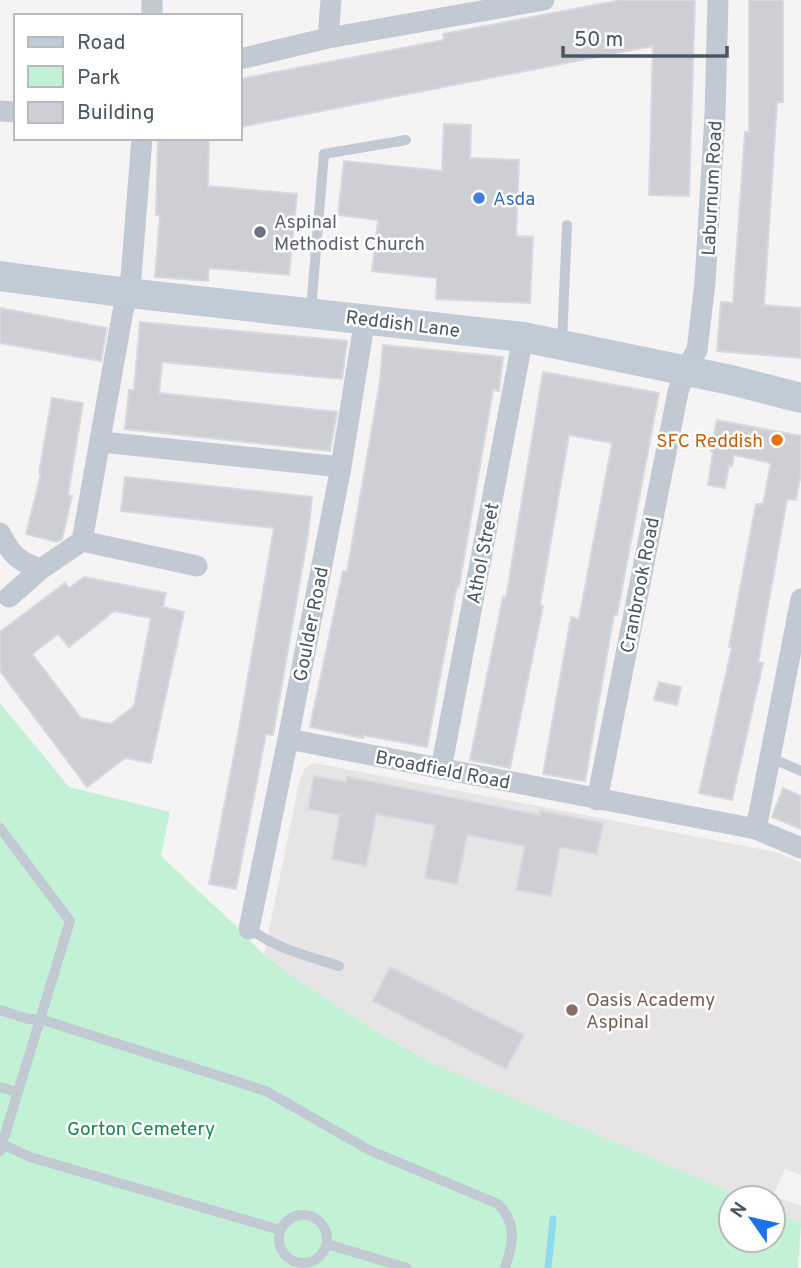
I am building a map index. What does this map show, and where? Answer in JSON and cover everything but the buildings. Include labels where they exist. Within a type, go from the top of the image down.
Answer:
[{"type":"main road","name":"Reddish Lane","points":[[0,276],[523,337],[801,398]]},
{"type":"street","points":[[328,38],[331,0]]},
{"type":"street","points":[[242,59],[328,38],[544,0]]},
{"type":"street","name":"Laburnum Road","points":[[685,371],[697,351],[705,282],[715,115],[718,0]]},
{"type":"street","points":[[9,597],[41,569],[82,541],[131,277],[142,140]]},
{"type":"street","name":"Goulder Road","points":[[249,929],[341,467],[365,318]]},
{"type":"street","name":"Athol Street","points":[[441,769],[523,337]]},
{"type":"street","name":"Cranbrook Road","points":[[597,800],[678,392],[685,371]]},
{"type":"street","points":[[102,442],[341,467]]},
{"type":"street","points":[[0,533],[11,553],[25,564],[41,569]]},
{"type":"street","points":[[82,541],[197,566]]},
{"type":"street","points":[[756,829],[769,757],[792,688],[801,598]]},
{"type":"street","name":"Broadfield Road","points":[[288,739],[756,829],[801,848]]},
{"type":"lane","points":[[311,313],[324,154],[406,140]]},
{"type":"lane","points":[[562,345],[567,225]]},
{"type":"lane","points":[[769,757],[801,771]]},
{"type":"lane","points":[[0,828],[70,921],[1,1147],[280,1230]]},
{"type":"lane","points":[[249,929],[287,948],[339,966]]},
{"type":"lane","points":[[0,1010],[28,1019],[40,1019],[266,1091],[369,1150],[498,1205],[507,1213],[512,1224],[514,1241],[505,1268]]},
{"type":"lane","points":[[0,1087],[17,1092]]},
{"type":"lane","points":[[306,1214],[321,1221],[326,1228],[327,1244],[324,1251],[312,1262],[295,1265],[279,1246],[280,1230],[291,1217],[306,1214]]},
{"type":"lane","points":[[327,1244],[407,1268]]},
{"type":"shaded area","name":"Oasis Academy Aspinal","points":[[314,763],[776,852],[801,863],[801,1175],[785,1169],[778,1184],[717,1184],[717,1186],[434,1064],[385,1037],[264,955],[299,783],[305,768]]},
{"type":"shaded area","name":"Oasis Academy Aspinal","points":[[787,1201],[801,1206],[801,1223],[787,1216]]},
{"type":"green space","name":"Gorton Cemetery","points":[[0,703],[69,787],[170,812],[161,856],[264,955],[301,982],[385,1037],[434,1064],[717,1186],[717,1254],[787,1254],[787,1216],[801,1223],[798,1268],[0,1268]]},
{"type":"waterway","points":[[548,1268],[553,1219]]},
{"type":"place","name":"Asda","points":[[479,198]]},
{"type":"place","name":"Aspinal Methodist Church","points":[[260,232]]},
{"type":"place","name":"SFC Reddish","points":[[777,440]]},
{"type":"place","name":"Oasis Academy Aspinal","points":[[572,1010]]}]
